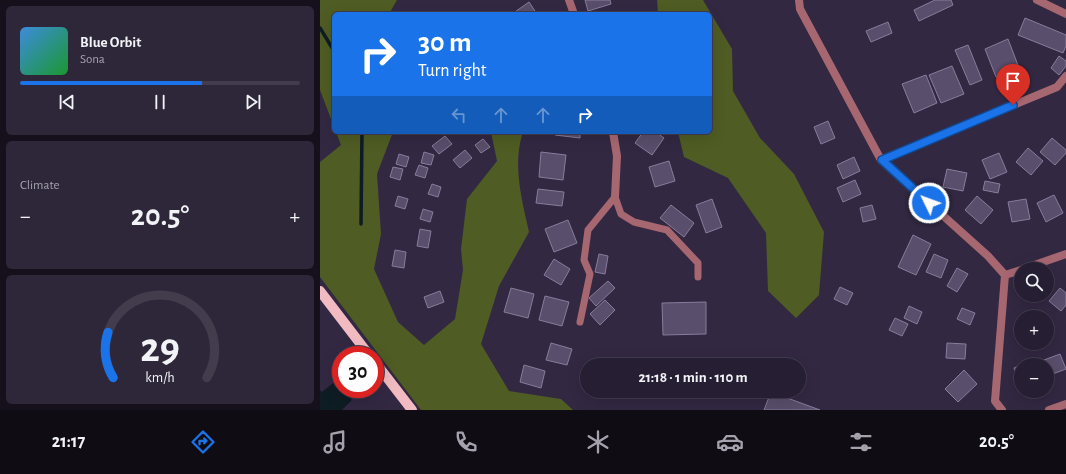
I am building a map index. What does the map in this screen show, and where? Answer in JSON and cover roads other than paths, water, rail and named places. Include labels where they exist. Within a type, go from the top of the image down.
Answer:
[{"type":"main road","points":[[320,291],[363,346]]},
{"type":"main road","points":[[384,374],[412,410]]},
{"type":"street","points":[[569,0],[573,12]]},
{"type":"street","points":[[799,0],[800,9],[882,160],[988,256],[1005,275],[995,401],[1002,410]]},
{"type":"street","points":[[1036,0],[1066,14]]},
{"type":"street","points":[[882,160],[1057,87],[1066,76]]},
{"type":"street","points":[[613,134],[617,156],[615,197]]},
{"type":"street","points":[[1043,262],[1066,254]]},
{"type":"street","points":[[1005,275],[1014,272]]},
{"type":"street","points":[[1049,410],[1066,404]]},
{"type":"lane","points":[[615,197],[621,214],[634,222],[667,230],[698,263],[698,277]]},
{"type":"lane","points":[[580,322],[590,274],[584,260],[588,230],[615,197]]},
{"type":"water","points":[[332,384],[332,398],[350,398],[352,400],[342,410],[320,410],[320,390],[322,392]]},
{"type":"waterway","points":[[320,28],[332,48]]},
{"type":"waterway","points":[[361,224],[362,134]]}]
